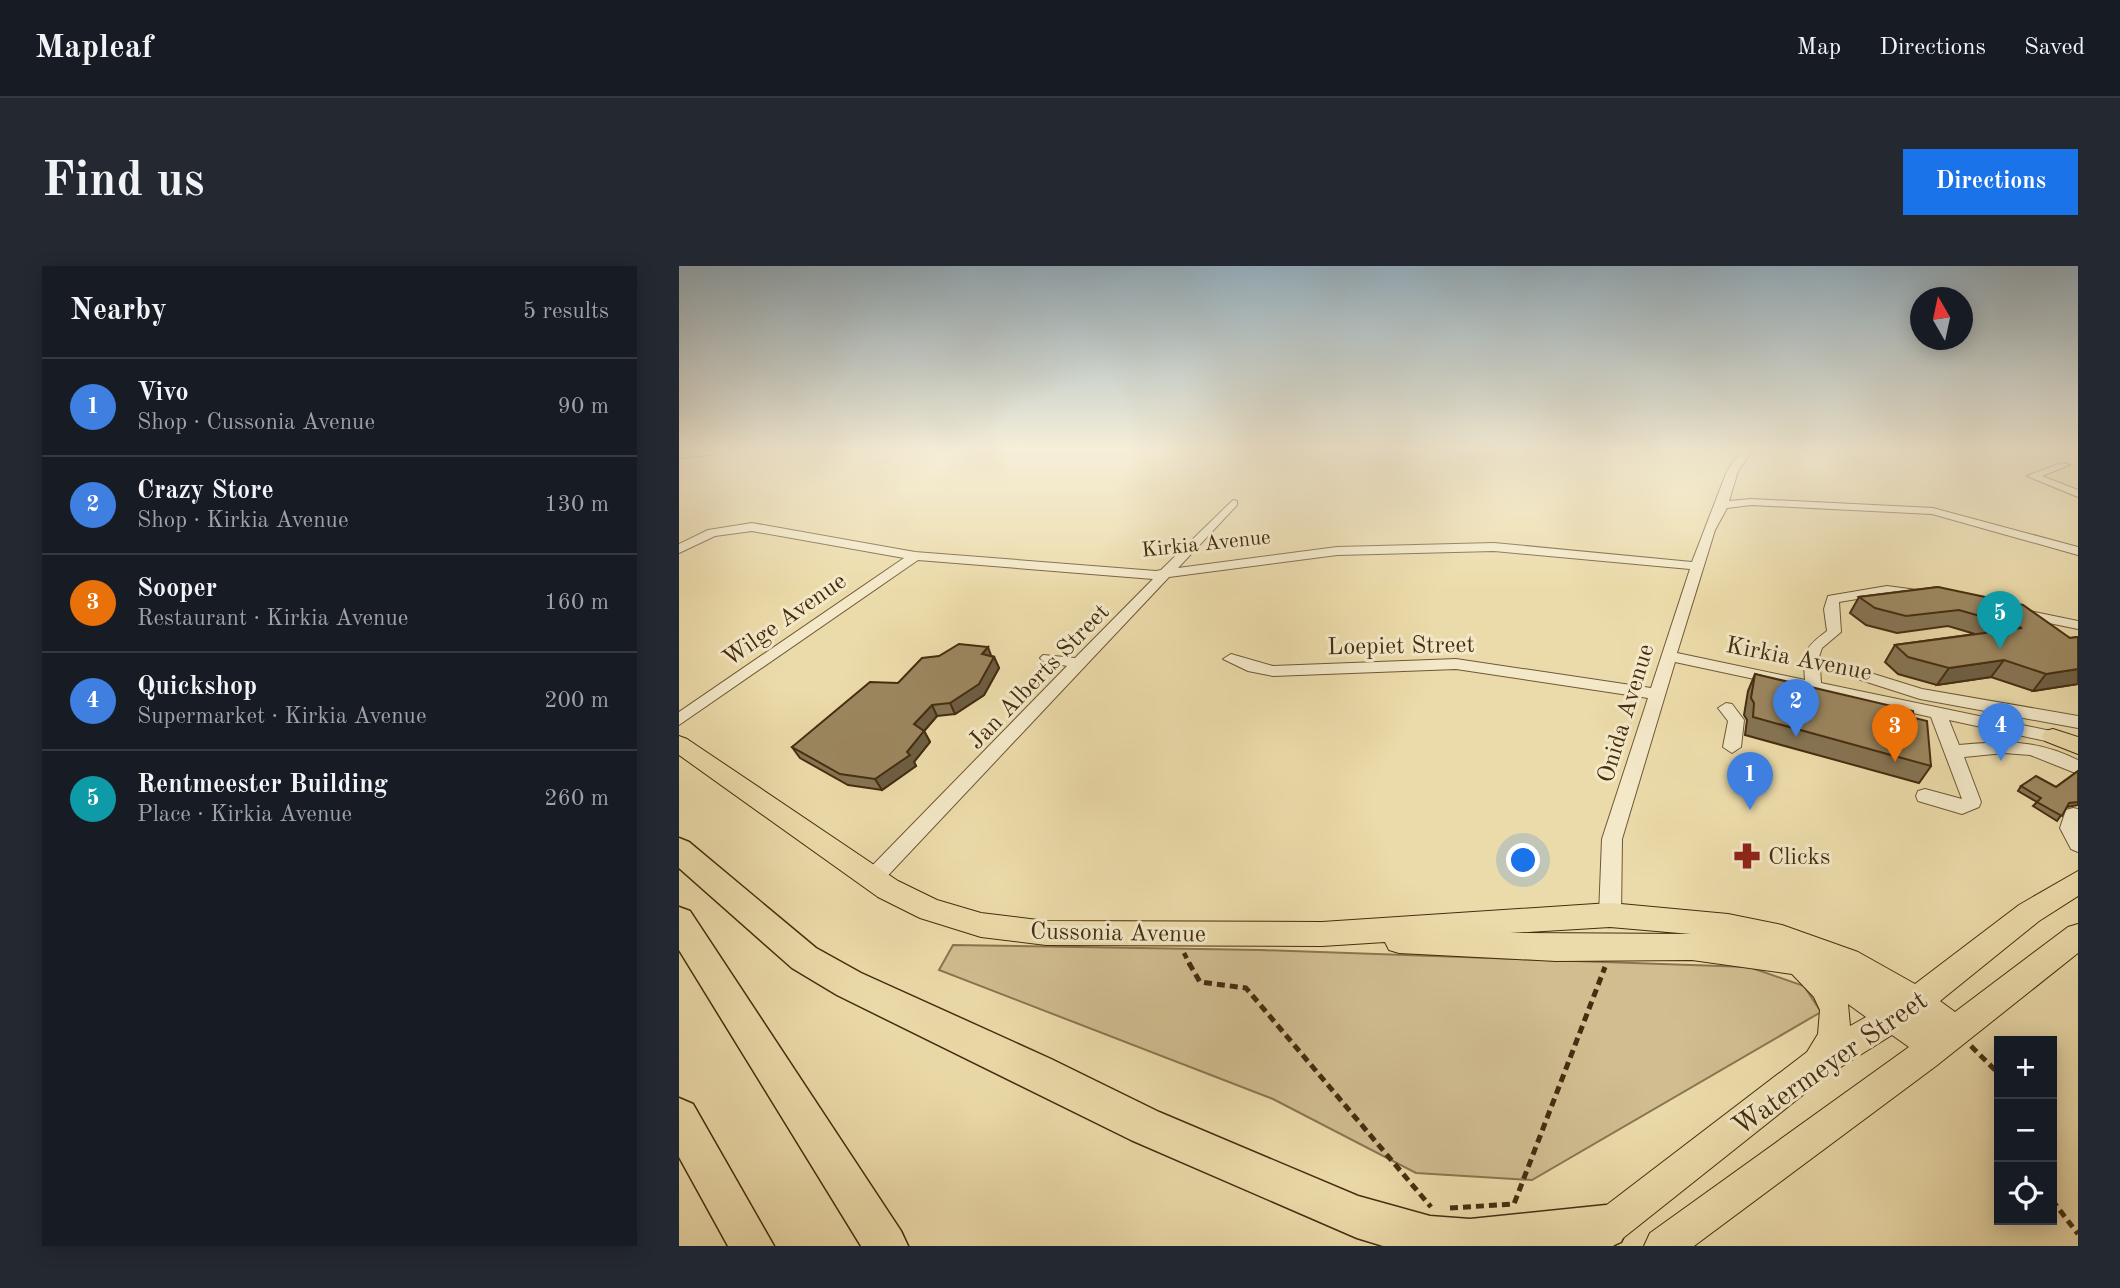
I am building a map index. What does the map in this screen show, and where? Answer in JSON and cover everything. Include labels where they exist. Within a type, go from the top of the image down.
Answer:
[{"type":"highway","points":[[679,850],[804,958],[839,979],[1038,1072],[1145,1126],[1357,1217],[1438,1223],[1495,1240],[1595,1236]]},
{"type":"highway","points":[[679,921],[810,1131],[886,1246]]},
{"type":"highway","points":[[679,1118],[752,1246]]},
{"type":"highway","points":[[1357,1217],[1388,1246]]},
{"type":"main road","points":[[2053,736],[2078,744]]},
{"type":"main road","name":"Cussonia Avenue","points":[[679,744],[872,879],[930,910],[993,928],[1046,933],[1322,934],[1610,915],[1765,932],[1848,961],[1904,1009],[1946,1039]]},
{"type":"main road","name":"Watermeyer Street","points":[[1595,1236],[1817,1064],[1904,1009],[2029,913],[2078,882]]},
{"type":"main road","name":"Cussonia Avenue","points":[[1610,915],[1645,932],[1736,942],[1774,951],[1904,1009]]},
{"type":"main road","points":[[1322,934],[1459,945],[1726,950],[1800,962],[1826,988],[1837,1019],[1834,1038],[1817,1064]]},
{"type":"main road","name":"Watermeyer Street","points":[[1663,1246],[1946,1039],[2078,936]]},
{"type":"street","name":"Onida Avenue","points":[[1610,915],[1612,839],[1709,529],[1707,515],[1713,497]]},
{"type":"street","name":"Onida Avenue","points":[[1709,529],[1714,524],[1723,497]]},
{"type":"street","points":[[1737,497],[1751,502]]},
{"type":"street","points":[[1720,505],[1751,502],[1940,512],[2078,551]]},
{"type":"street","name":"Jan Alberts Street","points":[[872,879],[1168,574],[1233,503]]},
{"type":"street","name":"Kirkia Avenue","points":[[679,549],[721,530],[758,527],[915,556],[1168,574],[1345,551],[1486,547],[1524,548],[1697,566]]},
{"type":"street","name":"Wilge Avenue","points":[[679,720],[915,556]]},
{"type":"street","points":[[1814,689],[1810,659],[1814,648],[1834,632],[1831,609],[1833,599],[1887,590],[1943,598]]},
{"type":"street","points":[[2004,610],[2078,625]]},
{"type":"street","points":[[1048,658],[1081,664]]},
{"type":"street","name":"Loepiet Street","points":[[1231,659],[1253,668],[1273,671],[1456,664],[1656,694]]},
{"type":"street","points":[[1810,659],[1920,694],[2078,722]]},
{"type":"street","name":"Kirkia Avenue","points":[[1667,661],[2053,736]]},
{"type":"street","points":[[1726,708],[1736,720],[1732,747]]},
{"type":"street","points":[[1925,796],[1962,807],[1971,804],[1972,797],[1938,712]]},
{"type":"street","points":[[1953,752],[2031,747],[2078,768]]},
{"type":"street","points":[[2074,815],[2070,828],[2078,844]]},
{"type":"path","points":[[1173,933],[1200,982],[1246,988],[1433,1209],[1438,1223],[1514,1204],[1612,947]]},
{"type":"path","points":[[1946,1039],[1994,1071]]},
{"type":"path","points":[[2057,1207],[2078,1234]]},
{"type":"shaded area","points":[[953,945],[1261,950],[1749,967],[1804,986],[1821,1012],[1532,1180],[1416,1173],[1273,1099],[939,970]]},
{"type":"building","points":[[1938,587],[2023,605],[2070,638],[2078,637],[2078,669],[2046,674],[2004,660],[1949,668],[1908,657],[1895,645],[2022,628],[1959,610],[1906,616],[1875,608],[1859,597]]},
{"type":"building","points":[[959,644],[988,647],[982,654],[994,657],[979,684],[950,703],[932,705],[914,724],[924,731],[907,752],[910,755],[875,779],[840,774],[792,747],[870,682],[898,683],[922,658],[939,656]]},
{"type":"building","points":[[1755,674],[1913,711],[1914,718],[1927,721],[1931,766],[1753,717],[1754,703],[1751,698]]},
{"type":"building","points":[[2078,771],[2078,802],[2069,803],[2062,816],[2037,802],[2041,798],[2021,786],[2036,776],[2056,787]]},
{"type":"place","name":"Rentmeester Building","points":[[2000,649]]},
{"type":"place","name":"Crazy Store","points":[[1796,737]]},
{"type":"place","name":"Quickshop","points":[[2001,761]]},
{"type":"place","name":"Sooper","points":[[1895,762]]},
{"type":"place","name":"Vivo","points":[[1750,810]]},
{"type":"place","name":"Clicks","points":[[1747,856]]}]
